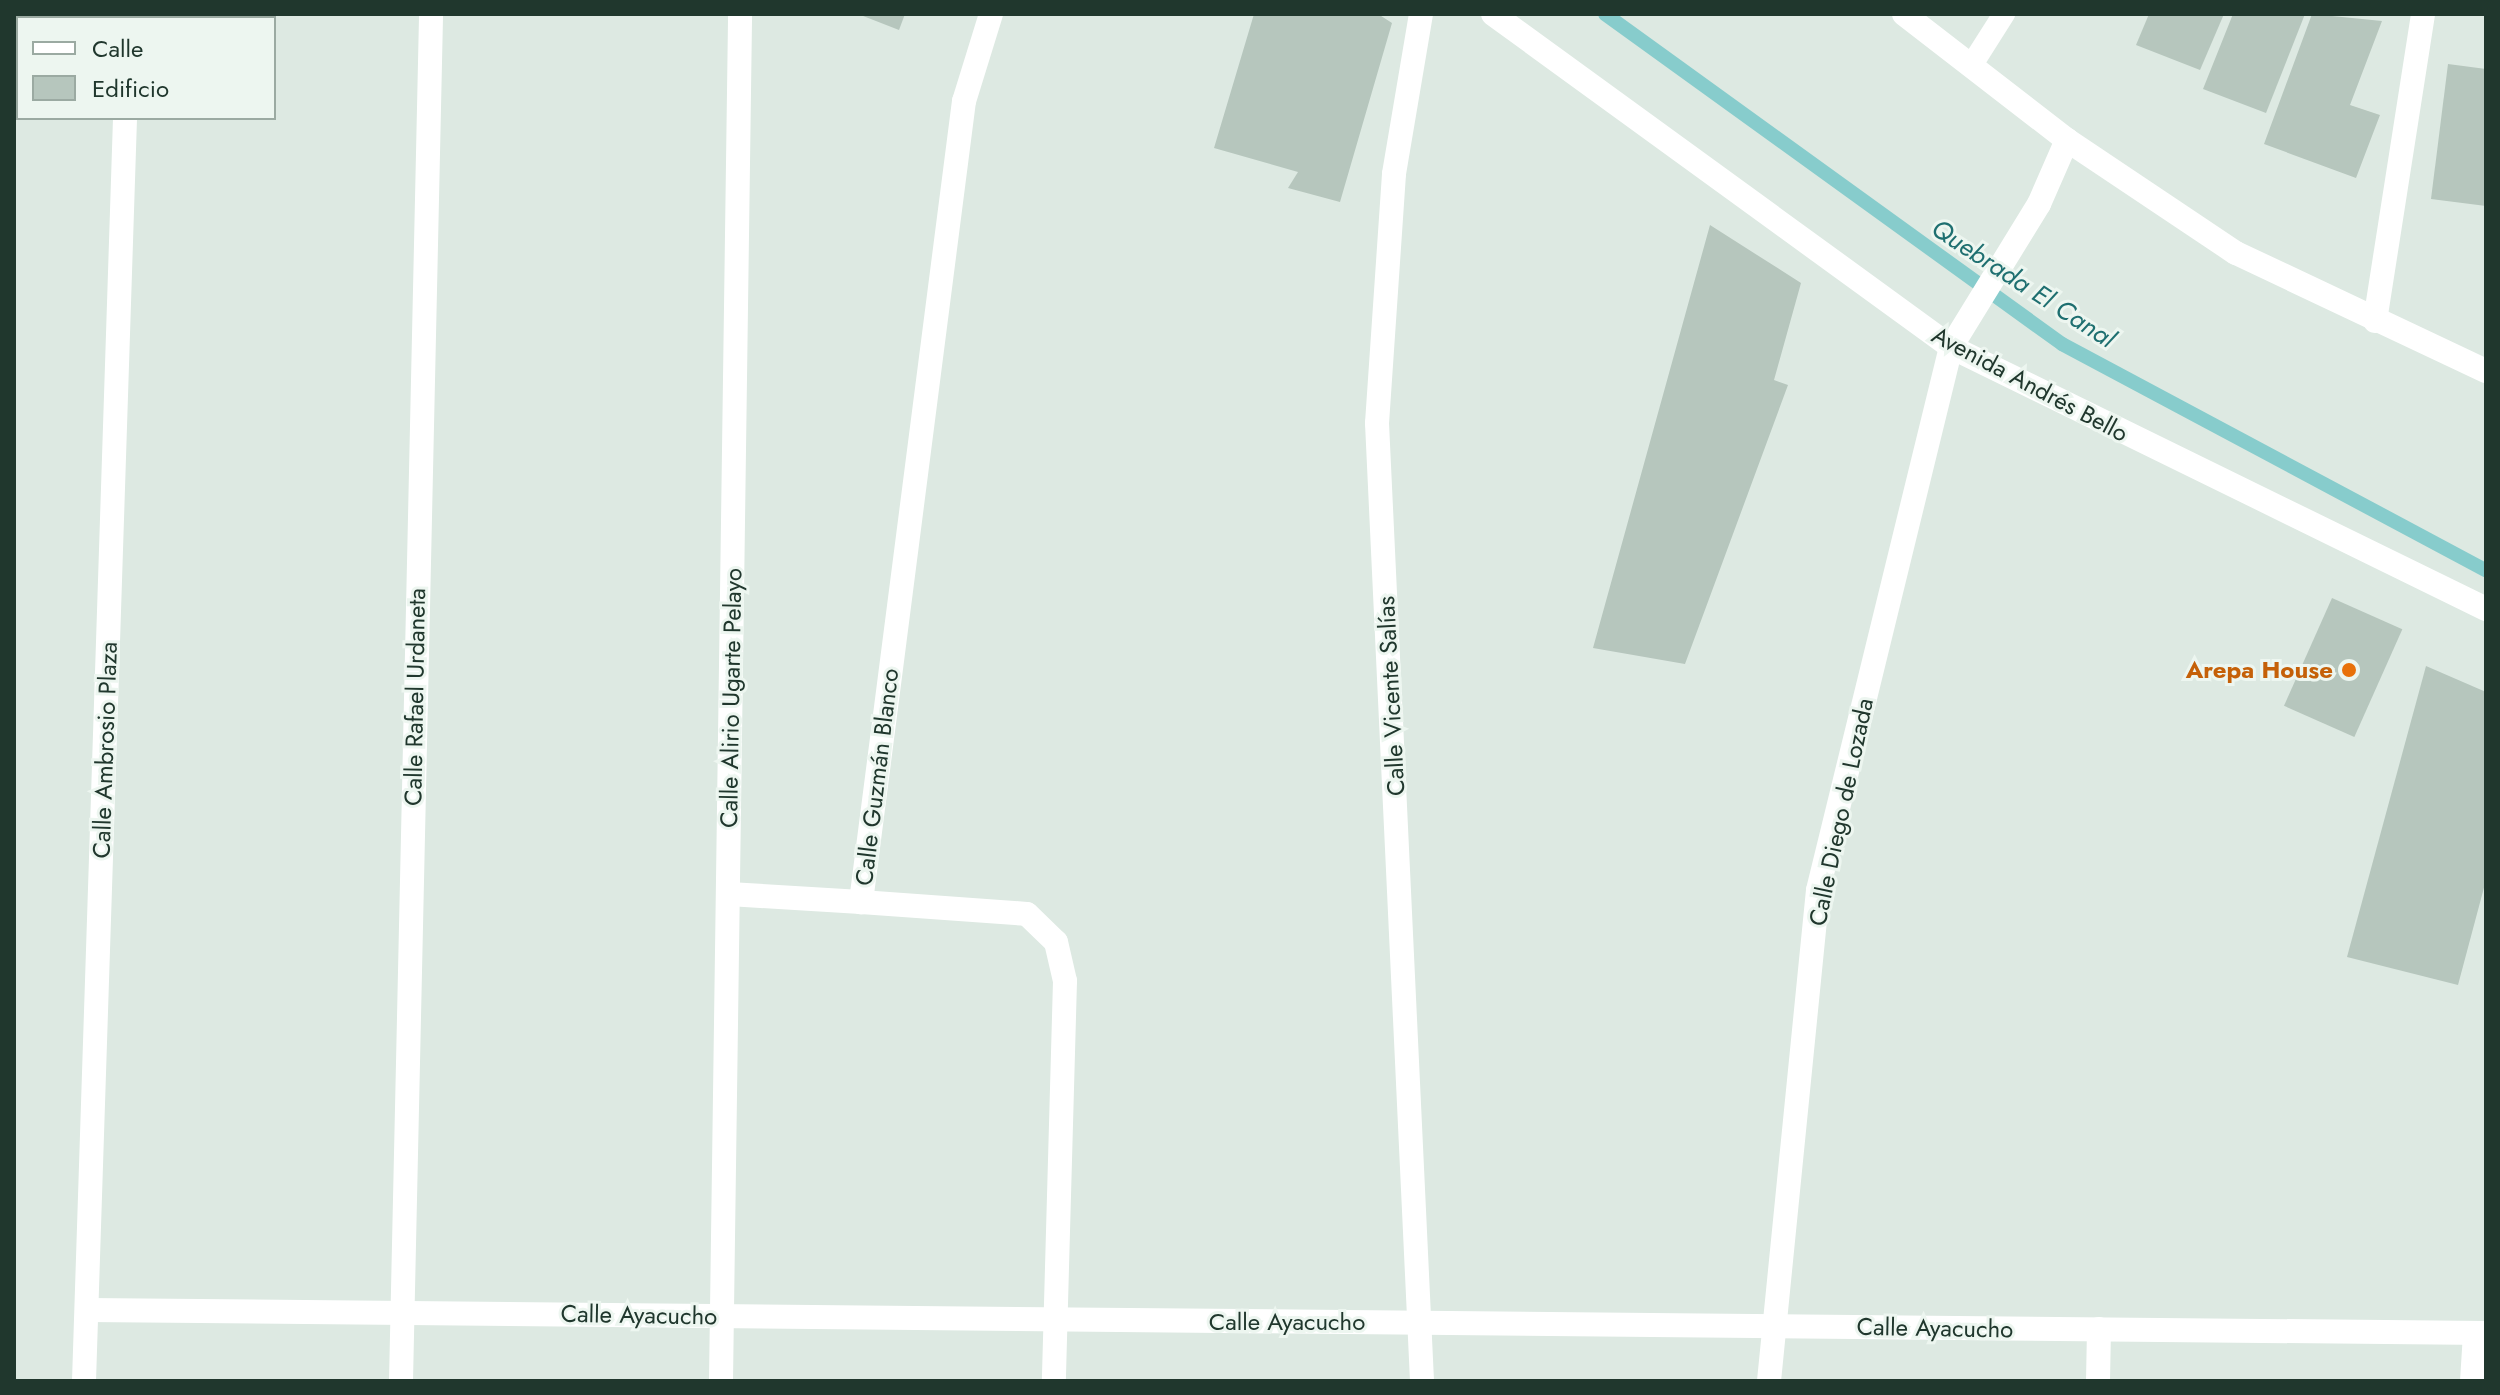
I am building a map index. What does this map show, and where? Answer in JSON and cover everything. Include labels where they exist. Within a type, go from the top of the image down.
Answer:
[{"type":"street","name":"Calle Rafael Urdaneta","points":[[401,1381],[431,14]]},
{"type":"street","name":"Calle Alirio Ugarte Pelayo","points":[[721,1381],[740,14]]},
{"type":"street","name":"Calle Guzmán Blanco","points":[[991,14],[964,101],[861,902],[1027,914],[1056,942],[1065,981],[1054,1381]]},
{"type":"street","name":"Calle Vicente Salías","points":[[1421,14],[1394,174],[1377,423],[1424,1323],[1422,1381]]},
{"type":"street","name":"Avenida Andrés Bello","points":[[1493,14],[1951,347],[2486,609]]},
{"type":"street","points":[[1904,14],[2067,140],[2236,253],[2486,371]]},
{"type":"street","points":[[2375,321],[2423,14]]},
{"type":"street","name":"Calle Ambrosio Plaza","points":[[84,1381],[125,120]]},
{"type":"street","name":"Calle Diego de Lozada","points":[[1769,1381],[1770,1326],[1818,890],[1951,347],[1980,294],[2039,204],[2067,140]]},
{"type":"street","points":[[729,894],[861,902]]},
{"type":"street","name":"Calle Ayacucho","points":[[87,1310],[2480,1333]]},
{"type":"street","points":[[2098,1381],[2099,1329]]},
{"type":"street","points":[[2472,1381],[2480,1333]]},
{"type":"lane","points":[[1971,66],[2004,14]]},
{"type":"building","points":[[858,14],[905,14],[899,30]]},
{"type":"building","points":[[1254,14],[1378,14],[1392,23],[1340,202],[1288,188],[1298,172],[1214,148]]},
{"type":"building","points":[[2149,14],[2224,14],[2200,70],[2136,45]]},
{"type":"building","points":[[2233,14],[2305,14],[2266,113],[2203,89]]},
{"type":"building","points":[[2312,14],[2382,21],[2350,105],[2380,115],[2356,178],[2264,144]]},
{"type":"building","points":[[2448,64],[2486,69],[2486,206],[2431,199]]},
{"type":"building","points":[[1710,225],[1801,283],[1774,380],[1788,385],[1685,664],[1593,648]]},
{"type":"building","name":"Arepa House","points":[[2332,598],[2402,629],[2354,737],[2284,706]]},
{"type":"building","points":[[2426,666],[2486,692],[2486,880],[2458,985],[2347,957]]},
{"type":"waterway","name":"Quebrada El Canal","points":[[1605,14],[2062,344],[2486,570]]},
{"type":"place","name":"Arepa House","points":[[2349,670]]}]
